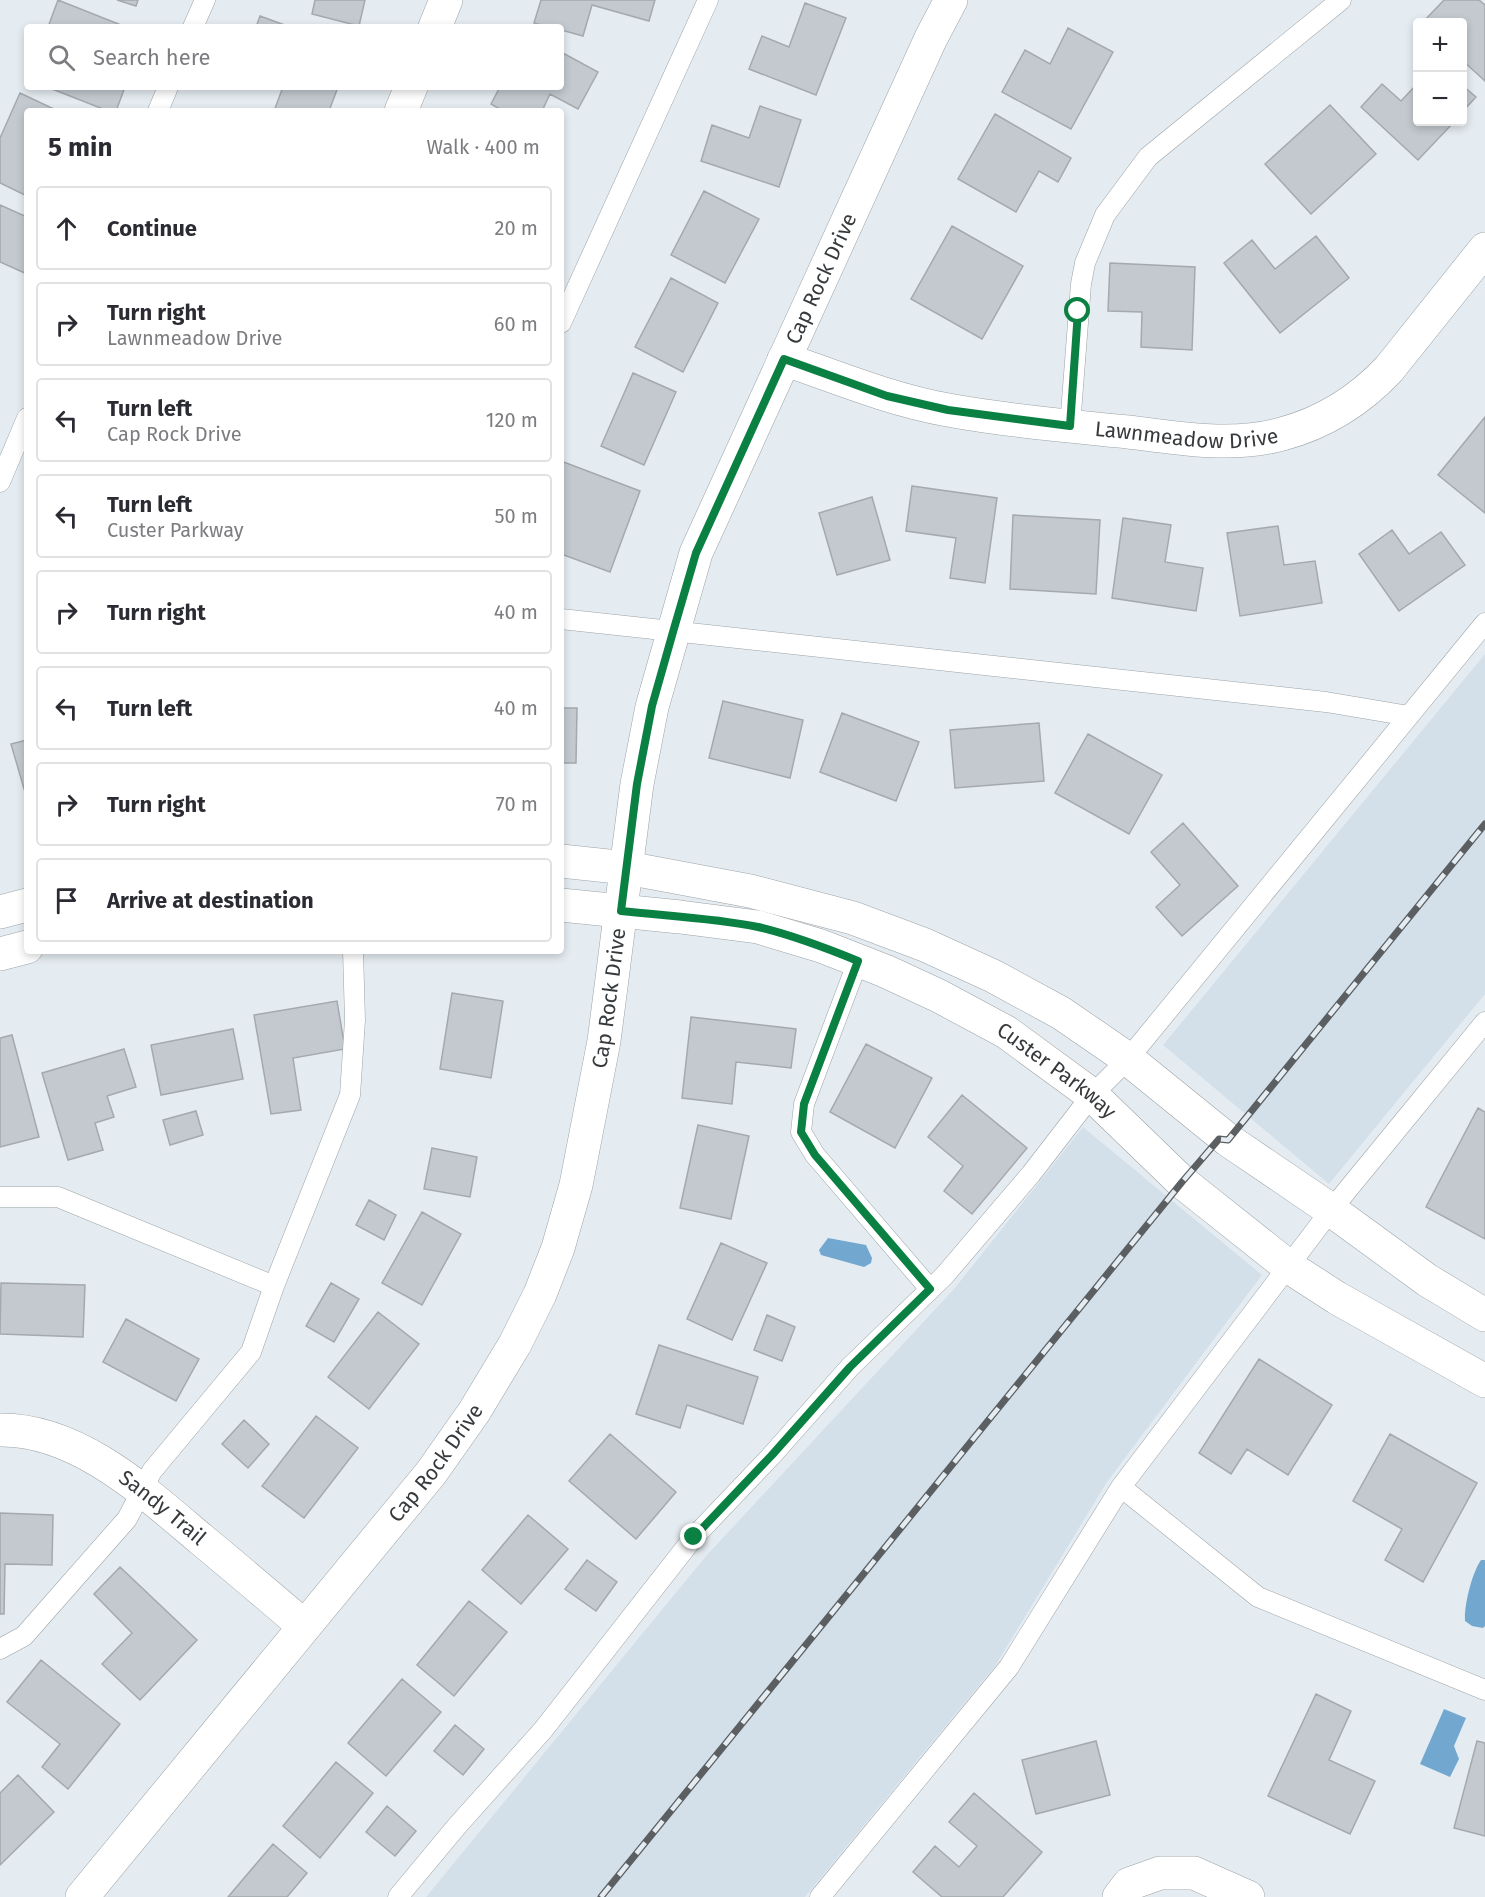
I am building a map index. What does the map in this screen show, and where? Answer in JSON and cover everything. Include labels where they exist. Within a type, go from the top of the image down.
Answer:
[{"type":"street","points":[[436,24],[446,0]]},
{"type":"street","name":"Cap Rock Drive","points":[[82,1897],[431,1473],[474,1412],[515,1344],[540,1294],[558,1248],[576,1185],[604,1041],[637,784],[652,706],[696,553],[931,38],[951,0]]},
{"type":"street","points":[[402,108],[410,90]]},
{"type":"street","name":"Lawnmeadow Drive","points":[[784,359],[887,396],[948,410],[1219,442],[1240,441],[1282,434],[1317,421],[1336,412],[1374,385],[1485,249]]},
{"type":"street","points":[[564,861],[627,868],[761,894],[853,918],[925,945],[993,976],[1061,1013],[1128,1059],[1228,1140],[1331,1210],[1427,1280],[1485,1315]]},
{"type":"street","name":"Custer Parkway","points":[[564,905],[758,927],[821,946],[939,996],[1006,1032],[1092,1095],[1182,1182],[1289,1267],[1337,1298],[1485,1381]]},
{"type":"street","points":[[0,912],[24,907]]},
{"type":"street","points":[[0,954],[24,948]]},
{"type":"street","name":"Sandy Trail","points":[[0,1430],[46,1436],[83,1451],[141,1490],[304,1626]]},
{"type":"street","points":[[1119,1897],[1129,1884],[1160,1874],[1194,1873],[1248,1897]]},
{"type":"lane","points":[[194,24],[205,0]]},
{"type":"lane","points":[[564,316],[708,0]]},
{"type":"lane","points":[[1070,426],[1081,284],[1085,263],[1105,215],[1149,157],[1341,0]]},
{"type":"lane","points":[[159,108],[167,90]]},
{"type":"lane","points":[[0,482],[24,425]]},
{"type":"lane","points":[[564,619],[1326,702],[1409,716]]},
{"type":"lane","points":[[398,1897],[457,1826],[543,1730],[694,1537],[772,1455],[850,1367],[930,1289],[1031,1174],[1092,1095],[1128,1059],[1485,622]]},
{"type":"lane","points":[[0,1649],[24,1636],[127,1519],[152,1471],[251,1352],[274,1286],[350,1095],[355,1020],[353,954]]},
{"type":"lane","points":[[858,961],[804,1104],[801,1132],[815,1155],[930,1289]]},
{"type":"lane","points":[[820,1897],[1009,1667],[1122,1487],[1331,1210],[1485,1022]]},
{"type":"lane","points":[[0,1197],[58,1197],[274,1286]]},
{"type":"lane","points":[[1122,1487],[1258,1597],[1485,1690]]},
{"type":"shaded area","points":[[1485,654],[1485,994],[1329,1184],[1163,1045]]},
{"type":"shaded area","points":[[1083,1127],[1262,1275],[1107,1482],[995,1666],[805,1897],[426,1897],[706,1556],[954,1289]]},
{"type":"water","points":[[828,1238],[866,1245],[872,1258],[871,1263],[864,1267],[821,1255],[819,1250]]},
{"type":"water","points":[[1481,1560],[1485,1560],[1485,1626],[1483,1628],[1472,1626],[1465,1621],[1469,1589]]},
{"type":"water","points":[[1444,1709],[1466,1718],[1454,1746],[1459,1759],[1450,1777],[1420,1764]]},
{"type":"building","points":[[58,0],[118,24],[49,24]]},
{"type":"building","points":[[117,0],[138,0],[136,6]]},
{"type":"building","points":[[315,0],[365,0],[359,24],[312,14]]},
{"type":"building","points":[[541,0],[655,0],[649,21],[592,5],[583,36],[564,31],[564,24],[534,23]]},
{"type":"building","points":[[1444,0],[1479,0],[1485,5],[1485,81],[1467,65],[1467,18],[1427,18]]},
{"type":"building","points":[[805,3],[846,18],[816,95],[749,69],[762,36],[789,47]]},
{"type":"building","points":[[260,16],[282,24],[257,24]]},
{"type":"building","points":[[1068,28],[1113,52],[1071,129],[1002,92],[1025,50],[1050,64]]},
{"type":"building","points":[[564,54],[598,72],[578,109],[550,94],[543,108],[498,108],[491,104],[498,90],[564,90]]},
{"type":"building","points":[[1382,84],[1401,101],[1413,88],[1413,126],[1450,126],[1418,160],[1361,107]]},
{"type":"building","points":[[1467,89],[1476,97],[1467,107]]},
{"type":"building","points":[[55,90],[124,90],[117,108],[100,108]]},
{"type":"building","points":[[282,90],[337,90],[330,108],[275,108]]},
{"type":"building","points":[[20,93],[52,108],[24,108],[24,195],[0,183],[0,138]]},
{"type":"building","points":[[1330,105],[1376,154],[1311,214],[1265,164]]},
{"type":"building","points":[[760,106],[801,120],[779,187],[701,161],[712,125],[749,138]]},
{"type":"building","points":[[995,114],[1071,158],[1058,182],[1039,171],[1016,212],[958,179]]},
{"type":"building","points":[[704,191],[759,219],[725,283],[671,255]]},
{"type":"building","points":[[0,205],[24,216],[24,273],[0,262]]},
{"type":"building","points":[[952,226],[1023,266],[982,339],[911,299]]},
{"type":"building","points":[[1316,236],[1349,278],[1280,333],[1224,263],[1252,240],[1275,269]]},
{"type":"building","points":[[1110,263],[1195,267],[1192,350],[1141,347],[1142,312],[1108,311]]},
{"type":"building","points":[[671,278],[718,303],[683,372],[635,347]]},
{"type":"building","points":[[633,373],[676,392],[644,465],[601,446]]},
{"type":"building","points":[[1485,417],[1485,513],[1438,475]]},
{"type":"building","points":[[564,462],[640,491],[610,572],[564,555]]},
{"type":"building","points":[[912,486],[997,498],[985,583],[950,578],[956,538],[906,531]]},
{"type":"building","points":[[872,497],[890,560],[837,575],[819,513]]},
{"type":"building","points":[[1013,515],[1100,520],[1096,594],[1010,589]]},
{"type":"building","points":[[1123,518],[1171,525],[1165,562],[1203,568],[1196,611],[1112,598]]},
{"type":"building","points":[[1278,526],[1284,565],[1315,561],[1322,603],[1240,616],[1227,533]]},
{"type":"building","points":[[1392,530],[1409,554],[1441,532],[1465,565],[1399,611],[1359,554]]},
{"type":"building","points":[[723,701],[803,720],[790,778],[709,758]]},
{"type":"building","points":[[564,708],[577,708],[576,763],[564,763]]},
{"type":"building","points":[[842,713],[919,742],[896,801],[820,772]]},
{"type":"building","points":[[1039,723],[1044,781],[955,788],[950,730]]},
{"type":"building","points":[[1088,734],[1162,775],[1129,834],[1055,793]]},
{"type":"building","points":[[24,741],[24,789],[11,744]]},
{"type":"building","points":[[1183,823],[1238,886],[1182,936],[1156,907],[1180,885],[1151,852]]},
{"type":"building","points":[[452,993],[503,1001],[491,1078],[440,1069]]},
{"type":"building","points":[[337,1001],[345,1049],[293,1058],[301,1110],[271,1114],[254,1015]]},
{"type":"building","points":[[691,1017],[796,1029],[791,1068],[736,1062],[732,1104],[682,1098]]},
{"type":"building","points":[[233,1029],[243,1079],[161,1095],[151,1045]]},
{"type":"building","points":[[12,1035],[39,1137],[0,1147],[0,1038]]},
{"type":"building","points":[[866,1044],[932,1078],[895,1148],[830,1112]]},
{"type":"building","points":[[124,1049],[136,1087],[107,1096],[114,1117],[95,1123],[103,1150],[68,1160],[42,1073]]},
{"type":"building","points":[[962,1095],[1027,1148],[972,1214],[944,1191],[963,1166],[928,1137]]},
{"type":"building","points":[[1478,1108],[1485,1112],[1485,1239],[1426,1207]]},
{"type":"building","points":[[196,1111],[203,1135],[170,1145],[163,1120]]},
{"type":"building","points":[[698,1125],[749,1136],[731,1219],[680,1208]]},
{"type":"building","points":[[432,1148],[477,1157],[470,1197],[424,1189]]},
{"type":"building","points":[[369,1200],[396,1215],[384,1240],[356,1225]]},
{"type":"building","points":[[422,1212],[461,1234],[422,1305],[382,1283]]},
{"type":"building","points":[[721,1243],[767,1263],[732,1340],[687,1319]]},
{"type":"building","points":[[1,1283],[85,1285],[83,1337],[0,1334]]},
{"type":"building","points":[[331,1283],[359,1299],[334,1342],[306,1326]]},
{"type":"building","points":[[378,1312],[419,1344],[369,1409],[328,1377]]},
{"type":"building","points":[[767,1315],[795,1327],[782,1361],[754,1350]]},
{"type":"building","points":[[126,1319],[199,1359],[176,1401],[103,1362]]},
{"type":"building","points":[[659,1345],[758,1377],[743,1424],[687,1405],[680,1428],[636,1414]]},
{"type":"building","points":[[1259,1359],[1332,1405],[1288,1475],[1247,1449],[1231,1474],[1199,1453]]},
{"type":"building","points":[[316,1416],[358,1448],[304,1518],[262,1486]]},
{"type":"building","points":[[244,1420],[269,1444],[248,1468],[222,1444]]},
{"type":"building","points":[[610,1434],[676,1492],[636,1539],[569,1481]]},
{"type":"building","points":[[1390,1434],[1477,1483],[1423,1582],[1385,1560],[1402,1529],[1353,1501]]},
{"type":"building","points":[[0,1513],[53,1515],[52,1565],[5,1564],[4,1614],[0,1614]]},
{"type":"building","points":[[528,1515],[568,1549],[521,1604],[482,1570]]},
{"type":"building","points":[[587,1560],[617,1582],[596,1611],[565,1589]]},
{"type":"building","points":[[120,1567],[197,1640],[140,1700],[102,1664],[132,1633],[94,1594]]},
{"type":"building","points":[[469,1601],[507,1632],[454,1696],[417,1665]]},
{"type":"building","points":[[41,1660],[120,1724],[68,1789],[42,1767],[60,1744],[7,1702]]},
{"type":"building","points":[[402,1679],[441,1712],[386,1776],[348,1743]]},
{"type":"building","points":[[1316,1694],[1351,1711],[1329,1760],[1375,1781],[1350,1834],[1268,1796]]},
{"type":"building","points":[[455,1725],[484,1749],[463,1775],[434,1751]]},
{"type":"building","points":[[1096,1741],[1110,1795],[1036,1814],[1022,1760]]},
{"type":"building","points":[[1477,1741],[1485,1743],[1485,1836],[1454,1828]]},
{"type":"building","points":[[336,1762],[373,1793],[320,1858],[283,1826]]},
{"type":"building","points":[[18,1775],[54,1812],[0,1865],[0,1793]]},
{"type":"building","points":[[974,1793],[1042,1852],[1003,1897],[942,1897],[913,1872],[935,1846],[959,1867],[977,1846],[949,1822]]},
{"type":"building","points":[[387,1806],[416,1831],[395,1856],[366,1832]]},
{"type":"building","points":[[273,1844],[307,1873],[287,1897],[228,1897]]},
{"type":"railway","points":[[601,1897],[1182,1182],[1219,1139],[1228,1140],[1485,824]]},
{"type":"route","points":[[694,1537],[772,1455],[850,1367],[930,1289],[815,1155],[801,1132],[804,1104],[858,961],[821,946],[758,927],[621,911],[637,784],[652,706],[696,553],[784,359],[887,396],[948,410],[1070,426],[1078,311]]}]
